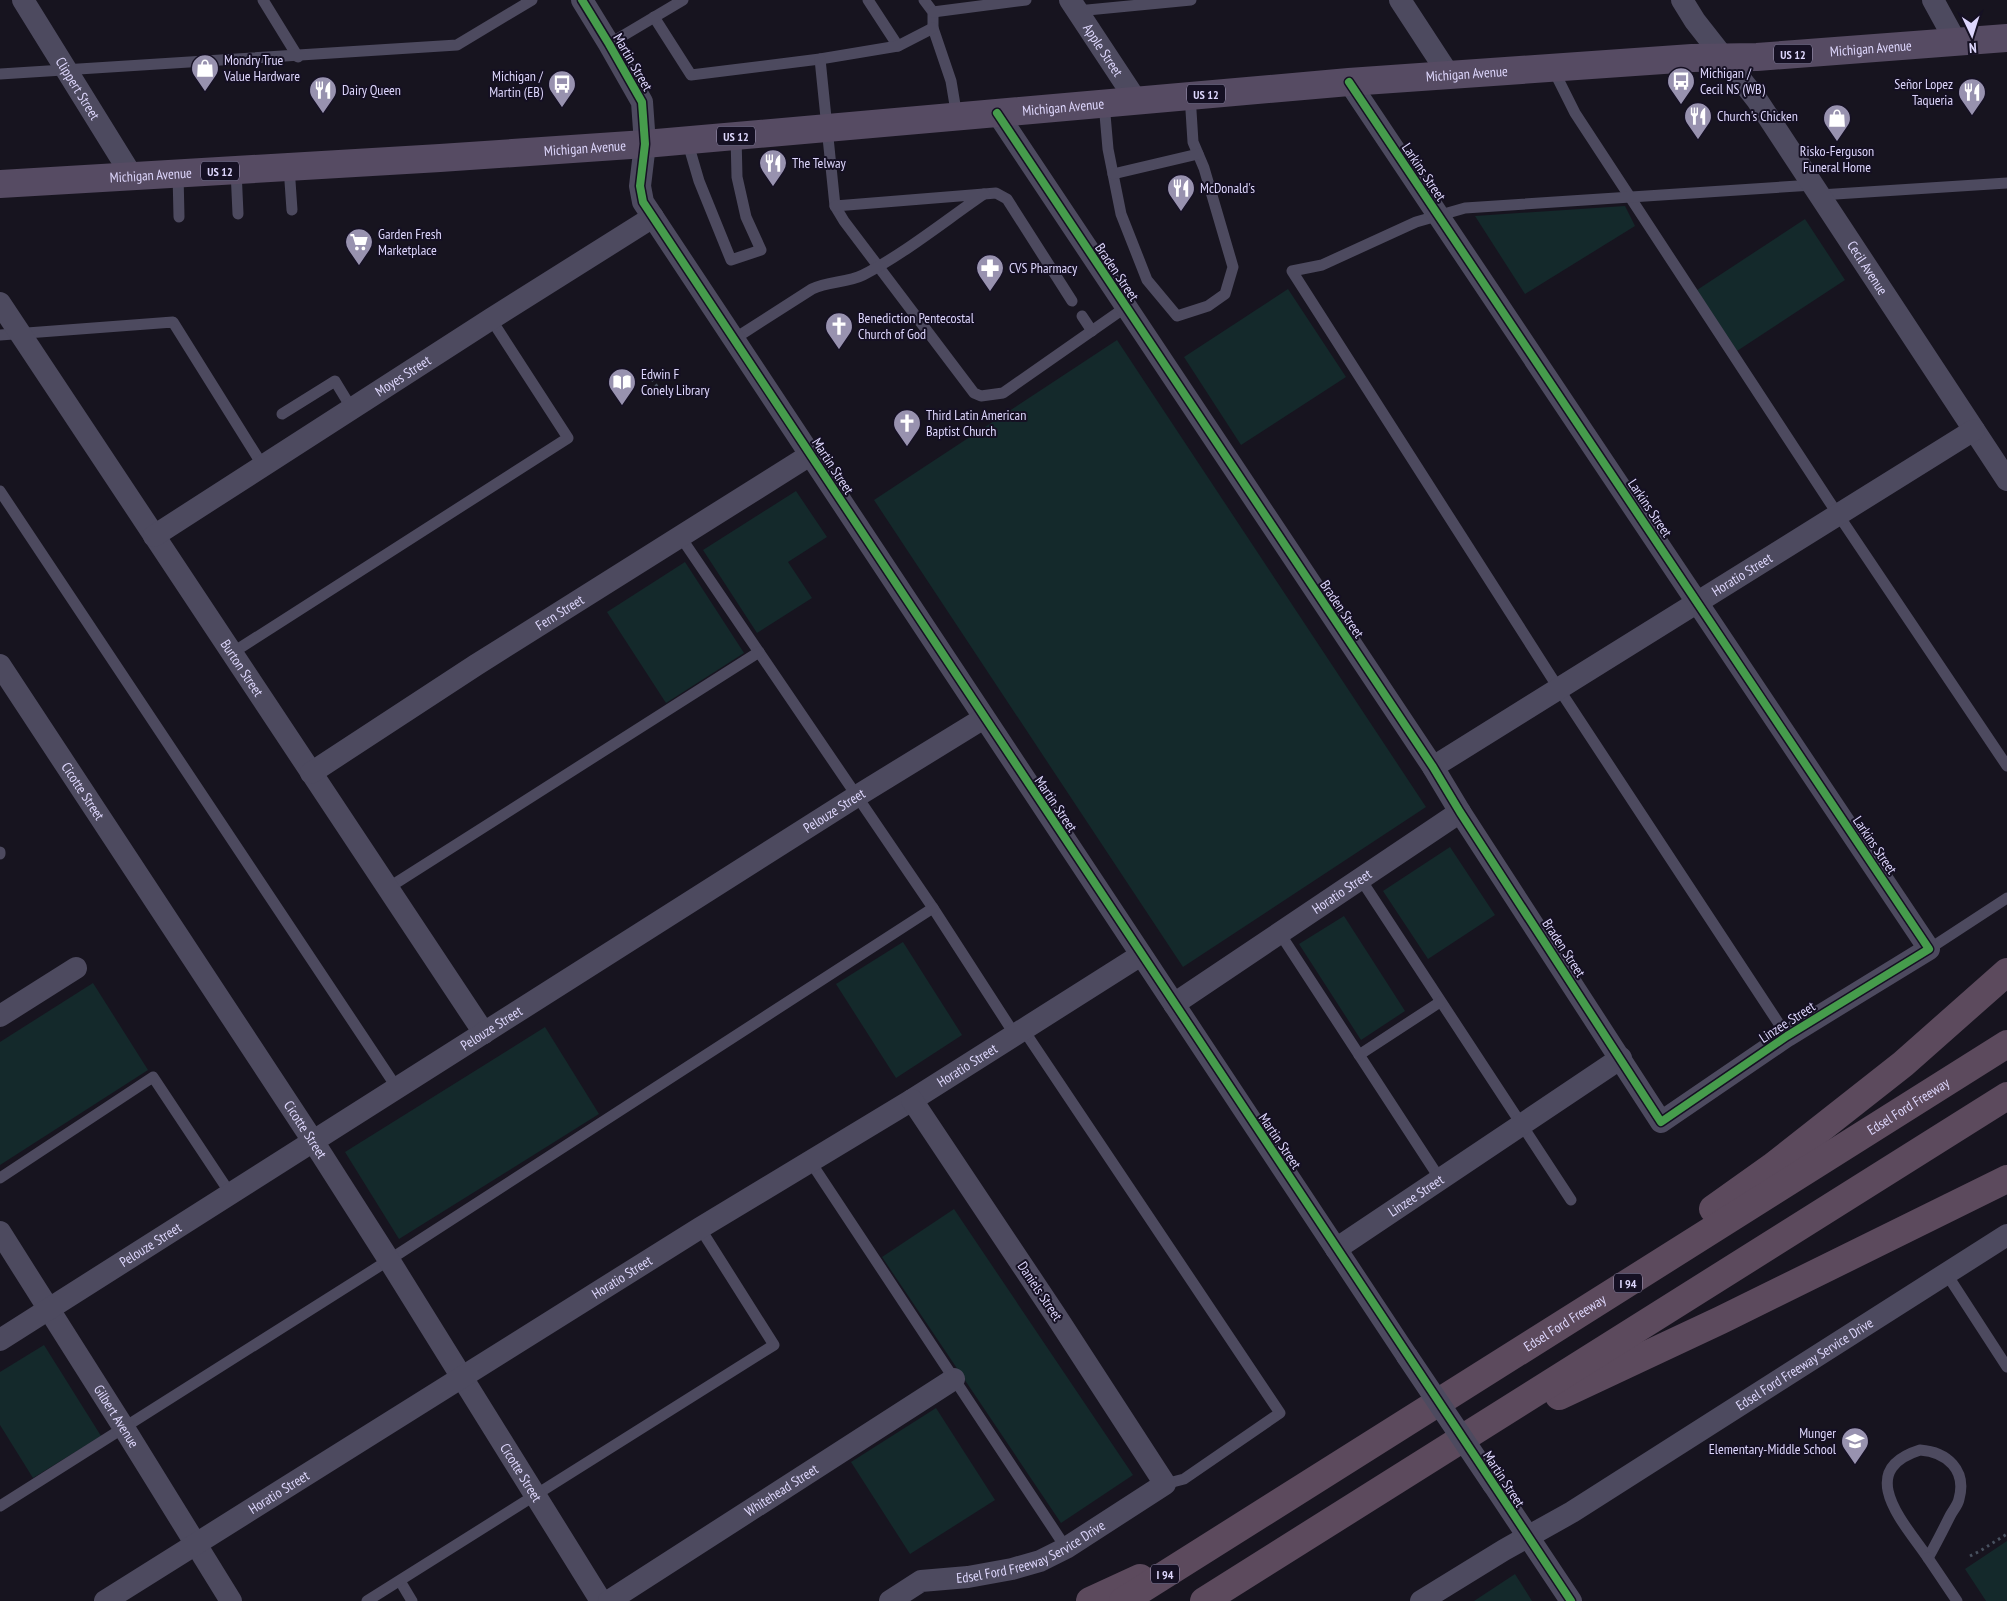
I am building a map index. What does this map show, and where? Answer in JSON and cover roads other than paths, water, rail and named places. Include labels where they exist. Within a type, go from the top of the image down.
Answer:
[{"type":"highway","points":[[1503,1362],[1584,1292],[1681,1232],[1772,1167],[1903,1064],[2007,972]]},
{"type":"highway","name":"Edsel Ford Freeway","points":[[1123,1601],[2007,1044]]},
{"type":"highway","points":[[1204,1601],[2007,1096]]},
{"type":"highway","points":[[1494,1420],[1539,1405],[1704,1328],[2007,1179]]},
{"type":"highway","points":[[1090,1601],[1207,1548]]},
{"type":"main road","name":"Michigan Avenue","points":[[0,184],[645,144],[1349,82],[1724,57],[1767,56],[2007,38]]},
{"type":"street","name":"Clippert Street","points":[[23,0],[132,176]]},
{"type":"street","name":"Martin Street","points":[[582,0],[642,102],[645,144],[640,186],[643,202],[1571,1601]]},
{"type":"street","points":[[1400,0],[1449,75]]},
{"type":"street","name":"Cecil Avenue","points":[[1682,0],[1695,20],[1757,100],[2007,480]]},
{"type":"street","points":[[1933,0],[1956,42]]},
{"type":"street","name":"Apple Street","points":[[1073,5],[1136,100]]},
{"type":"street","name":"Larkins Street","points":[[1349,82],[1929,949]]},
{"type":"street","name":"Braden Street","points":[[997,113],[1433,767],[1460,812],[1661,1122]]},
{"type":"street","name":"Moyes Street","points":[[154,536],[491,319],[654,217]]},
{"type":"street","name":"Burton Street","points":[[0,303],[10,334],[154,536],[484,1033]]},
{"type":"street","name":"Horatio Street","points":[[1433,767],[1974,430]]},
{"type":"street","name":"Fern Street","points":[[312,773],[476,665],[810,455]]},
{"type":"street","name":"Cicotte Street","points":[[0,665],[313,1141],[600,1601]]},
{"type":"street","name":"Pelouze Street","points":[[0,1340],[856,796],[984,718]]},
{"type":"street","name":"Horatio Street","points":[[1174,1004],[1460,812]]},
{"type":"street","name":"Linzee Street","points":[[1661,1122],[1787,1036],[1929,949]]},
{"type":"street","name":"Horatio Street","points":[[105,1601],[700,1228],[912,1100],[1141,955]]},
{"type":"street","points":[[0,1016],[76,968]]},
{"type":"street","name":"Linzee Street","points":[[1336,1249],[1621,1058]]},
{"type":"street","name":"Daniels Street","points":[[912,1100],[1056,1316],[1164,1484]]},
{"type":"street","name":"Gilbert Avenue","points":[[0,1232],[231,1601]]},
{"type":"street","name":"Edsel Ford Freeway Service Drive","points":[[1422,1601],[1572,1512],[2007,1235]]},
{"type":"street","name":"Whitehead Street","points":[[609,1601],[954,1379]]},
{"type":"street","name":"Edsel Ford Freeway Service Drive","points":[[890,1601],[921,1581],[968,1577],[1012,1569],[1040,1561],[1066,1548],[1164,1484]]},
{"type":"lane","points":[[262,0],[298,56]]},
{"type":"lane","points":[[0,74],[457,45],[532,0]]},
{"type":"lane","points":[[609,44],[683,0]]},
{"type":"lane","points":[[868,0],[898,46]]},
{"type":"lane","points":[[924,0],[933,12],[933,28],[951,81],[956,117]]},
{"type":"lane","points":[[933,12],[1026,0]]},
{"type":"lane","points":[[1073,5],[1191,0]]},
{"type":"lane","points":[[654,17],[690,75],[820,59],[898,46],[933,28]]},
{"type":"lane","points":[[820,59],[835,206],[878,267],[974,393],[988,396],[1003,394],[1126,307]]},
{"type":"lane","points":[[1552,68],[1576,112],[1838,513],[2007,766]]},
{"type":"lane","points":[[1104,103],[1108,149],[1121,214],[1147,280],[1177,316],[1208,306],[1224,294],[1232,267],[1204,168],[1193,142],[1190,95]]},
{"type":"lane","points":[[687,140],[699,181],[731,260],[761,250],[746,216],[737,177],[736,136]]},
{"type":"lane","points":[[1113,174],[1198,154]]},
{"type":"lane","points":[[289,167],[292,210]]},
{"type":"lane","points":[[236,170],[238,214]]},
{"type":"lane","points":[[178,173],[179,217]]},
{"type":"lane","points":[[1787,1036],[1559,689],[1292,271],[1322,265],[1416,222],[1438,214],[1465,208],[1632,197],[2007,184]]},
{"type":"lane","points":[[835,206],[996,193],[1007,199],[1072,301]]},
{"type":"lane","points":[[734,339],[820,285],[852,280],[878,267],[984,194]]},
{"type":"lane","points":[[1082,316],[1092,331]]},
{"type":"lane","points":[[232,653],[568,438],[491,319]]},
{"type":"lane","points":[[10,334],[173,322],[263,466]]},
{"type":"lane","points":[[282,414],[335,382],[352,409]]},
{"type":"lane","points":[[0,491],[397,1088]]},
{"type":"lane","points":[[680,536],[1280,1414],[1184,1479],[1164,1484]]},
{"type":"lane","points":[[388,888],[759,652]]},
{"type":"lane","points":[[1360,878],[1520,1125],[1571,1200]]},
{"type":"lane","points":[[1929,949],[2007,898]]},
{"type":"lane","points":[[0,1506],[389,1260],[933,908]]},
{"type":"lane","points":[[1279,932],[1440,1179]]},
{"type":"lane","points":[[1359,1055],[1440,1002]]},
{"type":"lane","points":[[0,1178],[154,1077],[230,1193]]},
{"type":"lane","points":[[810,1161],[1066,1548]]},
{"type":"lane","points":[[367,1601],[774,1345],[700,1228]]},
{"type":"lane","points":[[1946,1274],[2007,1367]]},
{"type":"lane","points":[[1928,1558],[1959,1501],[1962,1489],[1960,1476],[1949,1460],[1932,1451],[1920,1450],[1908,1454],[1897,1462],[1890,1472],[1887,1485],[1888,1496],[1892,1507],[1957,1601]]},
{"type":"lane","points":[[400,1580],[412,1601]]},
{"type":"place","name":"Mondry True Value Hardware","points":[[205,92]]},
{"type":"place","name":"Michigan / Cecil NS (WB)","points":[[1681,105]]},
{"type":"place","name":"Michigan / Martin (EB)","points":[[562,108]]},
{"type":"place","name":"Dairy Queen","points":[[323,114]]},
{"type":"place","name":"Señor Lopez Taqueria","points":[[1972,116]]},
{"type":"place","name":"Church's Chicken","points":[[1698,140]]},
{"type":"place","name":"Risko-Ferguson Funeral Home","points":[[1837,142]]},
{"type":"place","name":"The Telway","points":[[773,187]]},
{"type":"place","name":"McDonald's","points":[[1181,212]]},
{"type":"place","name":"Garden Fresh Marketplace","points":[[359,266]]},
{"type":"place","name":"CVS Pharmacy","points":[[990,292]]},
{"type":"place","name":"Benediction Pentecostal Church of God","points":[[839,350]]},
{"type":"place","name":"Edwin F Conely Library","points":[[622,406]]},
{"type":"place","name":"Third Latin American Baptist Church","points":[[907,447]]},
{"type":"place","name":"Munger Elementary-Middle School","points":[[1855,1465]]}]
